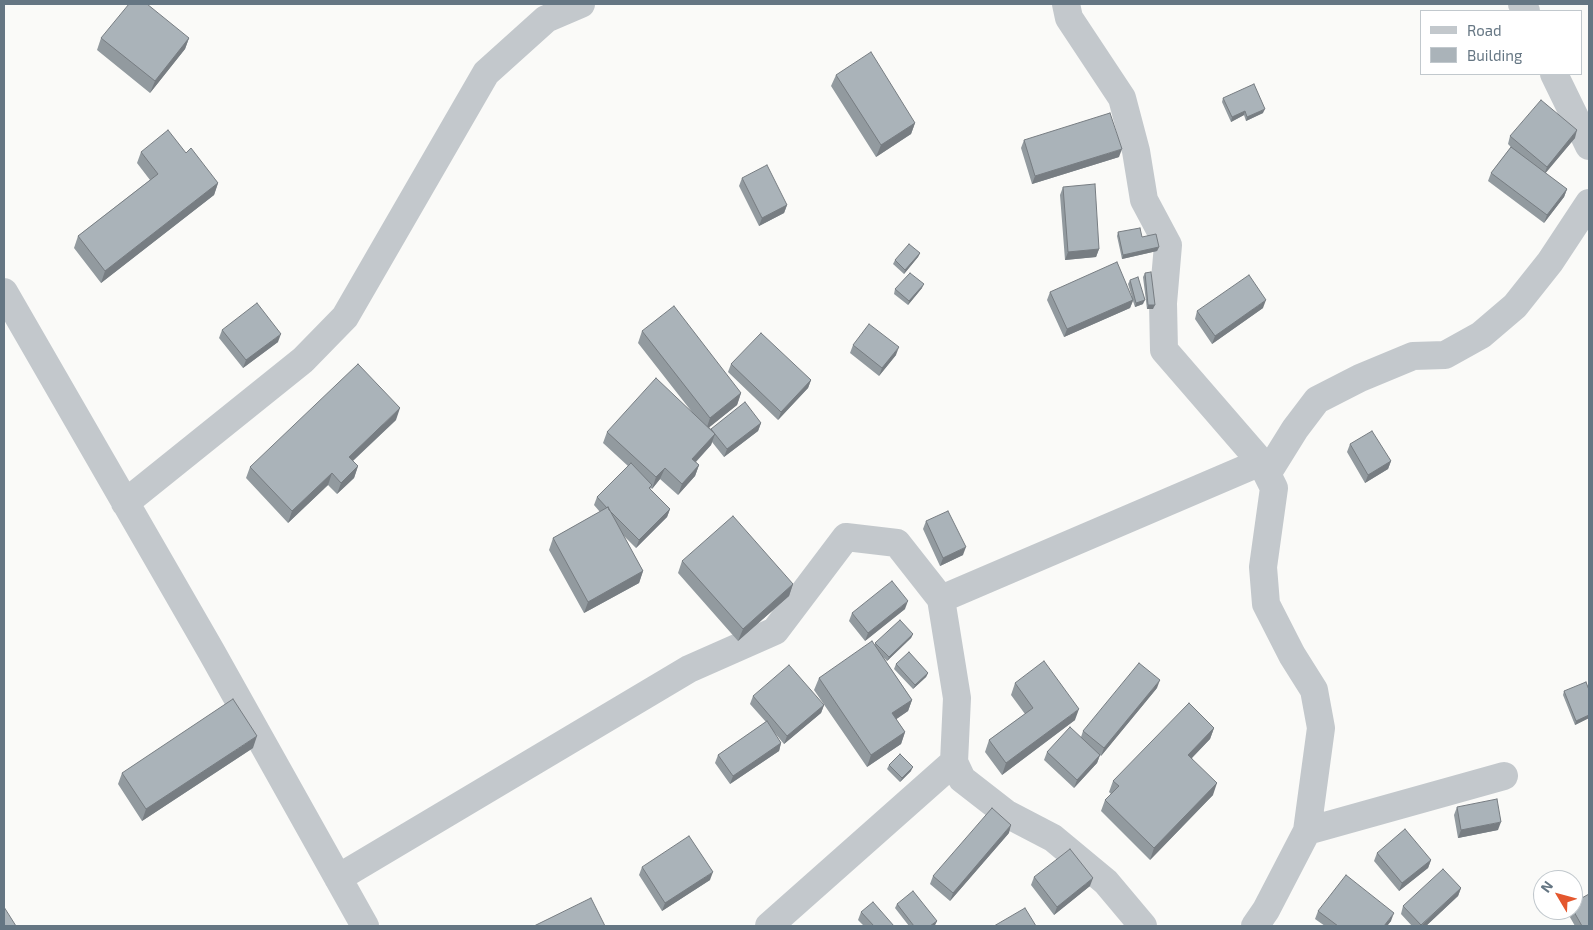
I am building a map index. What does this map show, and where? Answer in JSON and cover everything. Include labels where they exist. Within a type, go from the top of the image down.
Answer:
[{"type":"street","points":[[125,503],[303,360],[345,317],[486,73],[544,11],[581,4]]},
{"type":"street","points":[[1066,4],[1069,18],[1122,98],[1136,151],[1144,200],[1168,245],[1163,303],[1164,350],[1264,468],[1274,488],[1263,567],[1266,604],[1292,655],[1314,690],[1321,728],[1307,831],[1266,910],[1255,926]]},
{"type":"street","points":[[1554,75],[1589,146]]},
{"type":"street","points":[[941,599],[1264,468],[1317,400],[1360,378],[1413,356],[1445,355],[1480,335],[1515,306],[1550,262],[1589,204]]},
{"type":"street","points":[[4,292],[211,651],[365,926]]},
{"type":"street","points":[[338,878],[689,669],[775,631],[846,537],[897,543],[941,599],[957,698],[954,762],[962,779],[1007,814],[1053,838],[1106,882],[1142,926]]},
{"type":"street","points":[[769,926],[954,762]]},
{"type":"street","points":[[1307,831],[1504,776]]},
{"type":"building","points":[[129,4],[147,4],[189,38],[155,81],[101,38]]},
{"type":"building","points":[[871,52],[915,123],[881,145],[836,75]]},
{"type":"building","points":[[1254,84],[1265,109],[1247,117],[1245,111],[1232,117],[1223,98]]},
{"type":"building","points":[[1541,100],[1577,130],[1547,167],[1510,136]]},
{"type":"building","points":[[1110,113],[1122,149],[1035,176],[1024,140]]},
{"type":"building","points":[[168,130],[186,153],[191,148],[218,183],[105,271],[78,236],[158,174],[141,152]]},
{"type":"building","points":[[1511,147],[1567,189],[1547,215],[1491,173]]},
{"type":"building","points":[[767,165],[787,205],[762,218],[742,178]]},
{"type":"building","points":[[1095,184],[1099,249],[1068,252],[1063,187]]},
{"type":"building","points":[[1140,228],[1142,237],[1156,234],[1159,247],[1123,255],[1118,232]]},
{"type":"building","points":[[909,244],[920,253],[905,270],[895,260]]},
{"type":"building","points":[[1117,262],[1133,300],[1067,329],[1050,292]]},
{"type":"building","points":[[1151,272],[1155,305],[1148,305],[1145,273]]},
{"type":"building","points":[[910,273],[924,284],[909,301],[895,289]]},
{"type":"building","points":[[1249,275],[1266,300],[1215,336],[1197,311]]},
{"type":"building","points":[[1138,277],[1145,300],[1136,303],[1130,280]]},
{"type":"building","points":[[257,303],[281,334],[246,360],[222,330]]},
{"type":"building","points":[[674,306],[741,393],[710,418],[642,331]]},
{"type":"building","points":[[869,324],[899,347],[882,368],[853,345]]},
{"type":"building","points":[[761,333],[811,380],[781,412],[731,364]]},
{"type":"building","points":[[358,364],[400,408],[349,457],[358,466],[341,483],[332,473],[292,511],[250,467]]},
{"type":"building","points":[[656,378],[715,434],[692,459],[699,465],[682,484],[665,468],[656,477],[607,432]]},
{"type":"building","points":[[745,402],[761,423],[727,449],[711,429]]},
{"type":"building","points":[[1372,431],[1391,461],[1368,475],[1350,444]]},
{"type":"building","points":[[631,463],[652,485],[649,488],[670,509],[639,540],[597,497]]},
{"type":"building","points":[[608,507],[643,571],[588,602],[553,538]]},
{"type":"building","points":[[948,511],[966,547],[943,558],[926,521]]},
{"type":"building","points":[[733,516],[793,584],[743,629],[682,561]]},
{"type":"building","points":[[892,581],[908,601],[868,633],[852,613]]},
{"type":"building","points":[[900,620],[913,634],[889,657],[875,643]]},
{"type":"building","points":[[872,641],[912,700],[892,713],[905,732],[871,755],[819,678]]},
{"type":"building","points":[[909,652],[928,673],[915,685],[896,664]]},
{"type":"building","points":[[1044,661],[1079,709],[1006,763],[989,740],[1033,708],[1015,683]]},
{"type":"building","points":[[1139,663],[1160,680],[1104,748],[1083,731]]},
{"type":"building","points":[[789,665],[824,705],[787,736],[753,696]]},
{"type":"building","points":[[1586,682],[1589,690],[1589,715],[1576,721],[1564,691]]},
{"type":"building","points":[[233,699],[257,736],[146,809],[122,773]]},
{"type":"building","points":[[1189,703],[1214,728],[1188,755],[1217,783],[1154,848],[1105,800],[1119,786],[1113,781]]},
{"type":"building","points":[[767,721],[781,743],[733,776],[718,755]]},
{"type":"building","points":[[1070,727],[1100,755],[1077,780],[1047,752]]},
{"type":"building","points":[[900,754],[913,767],[902,778],[889,765]]},
{"type":"building","points":[[1497,799],[1501,822],[1461,830],[1457,807]]},
{"type":"building","points":[[992,808],[1011,825],[953,893],[933,876]]},
{"type":"building","points":[[1405,829],[1431,860],[1402,883],[1377,853]]},
{"type":"building","points":[[689,836],[713,872],[665,903],[642,867]]},
{"type":"building","points":[[1070,849],[1093,878],[1057,907],[1034,877]]},
{"type":"building","points":[[1443,869],[1461,888],[1421,925],[1403,906]]},
{"type":"building","points":[[1346,875],[1394,913],[1384,926],[1338,926],[1318,911]]},
{"type":"building","points":[[913,891],[937,921],[930,926],[914,926],[897,904]]},
{"type":"building","points":[[1589,894],[1589,926],[1582,926],[1579,920],[1583,920],[1583,897]]},
{"type":"building","points":[[591,898],[605,926],[534,926]]},
{"type":"building","points":[[873,902],[894,926],[874,926],[861,912]]},
{"type":"building","points":[[4,907],[16,926],[4,926]]},
{"type":"building","points":[[1025,908],[1036,926],[994,926]]}]
